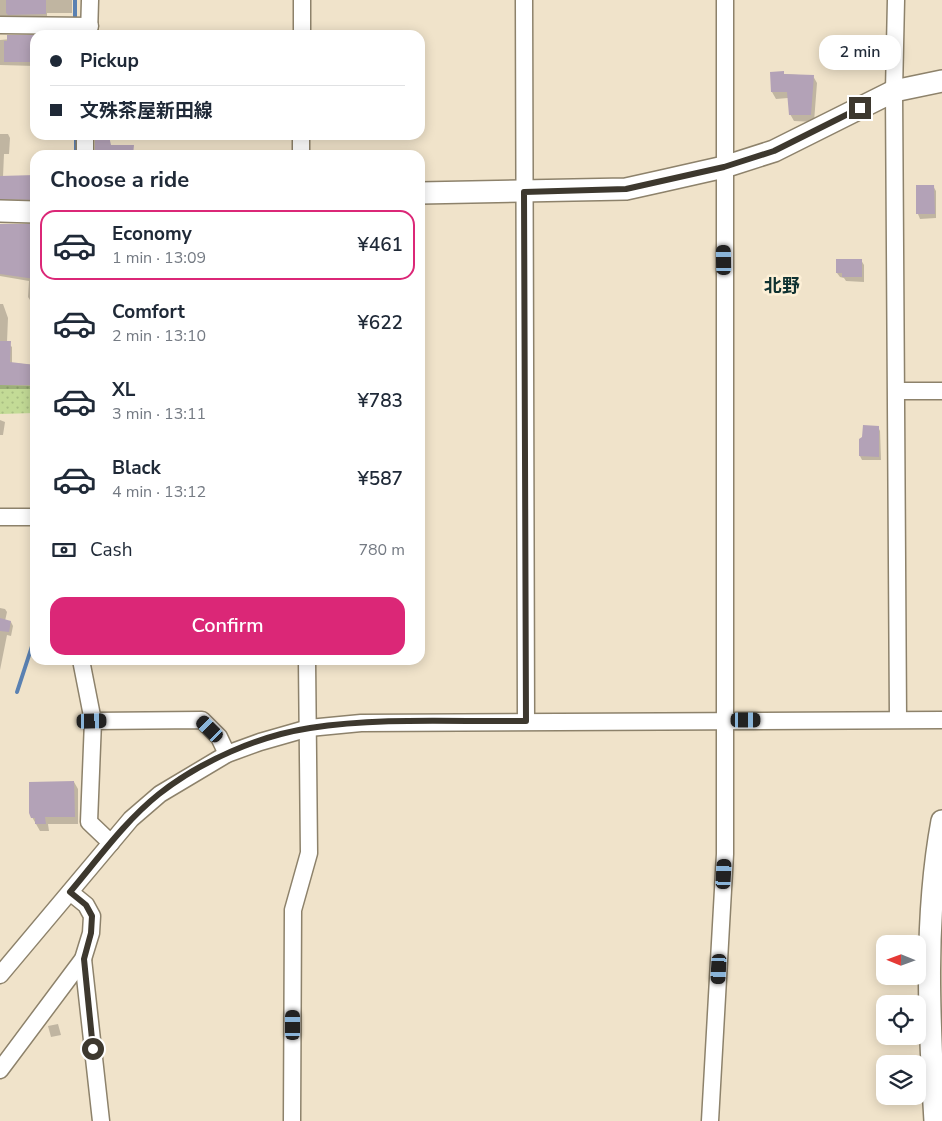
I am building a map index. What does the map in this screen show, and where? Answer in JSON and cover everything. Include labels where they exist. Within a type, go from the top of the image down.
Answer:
[{"type":"main road","points":[[425,193],[626,189],[724,167],[774,151],[894,90],[942,81]]},
{"type":"main road","points":[[0,211],[30,212]]},
{"type":"main road","points":[[935,1121],[932,1063],[930,922],[934,862],[942,820]]},
{"type":"street","points":[[0,25],[89,30],[90,0]]},
{"type":"street","points":[[302,0],[302,30]]},
{"type":"street","points":[[524,0],[526,721]]},
{"type":"street","points":[[710,1121],[725,854],[725,0]]},
{"type":"street","points":[[896,0],[894,90],[898,719]]},
{"type":"street","points":[[897,391],[942,391]]},
{"type":"street","points":[[0,517],[30,517]]},
{"type":"street","points":[[82,665],[92,721],[89,822],[112,843]]},
{"type":"street","points":[[292,1121],[293,910],[308,853],[309,728],[307,665]]},
{"type":"street","points":[[92,721],[202,720],[219,737],[227,754]]},
{"type":"street","points":[[0,975],[131,819],[160,794],[227,754],[309,728],[361,723],[942,720]]},
{"type":"street","points":[[70,892],[86,905],[92,916],[91,933],[84,959],[101,1121]]},
{"type":"street","points":[[0,1070],[84,959]]},
{"type":"green space","points":[[0,385],[30,386],[30,413],[0,414]]},
{"type":"building","points":[[6,0],[46,0],[46,14],[8,15],[6,13]]},
{"type":"building","points":[[7,35],[30,35],[30,62],[4,62],[4,41],[7,41]]},
{"type":"building","points":[[784,71],[784,74],[814,75],[811,115],[789,115],[787,92],[771,92],[770,72]]},
{"type":"building","points":[[95,140],[110,140],[111,145],[134,145],[134,150],[95,150]]},
{"type":"building","points":[[30,175],[30,200],[0,199],[0,176]]},
{"type":"building","points":[[916,185],[934,185],[935,214],[916,214]]},
{"type":"building","points":[[0,224],[30,224],[30,278],[0,274]]},
{"type":"building","points":[[836,259],[862,259],[862,277],[842,277],[842,273],[836,273]]},
{"type":"building","points":[[0,341],[11,341],[10,362],[30,364],[30,385],[0,385]]},
{"type":"building","points":[[863,425],[879,426],[879,457],[859,456],[859,439],[862,437]]},
{"type":"building","points":[[0,618],[11,621],[9,632],[0,631]]},
{"type":"building","points":[[74,781],[75,817],[45,817],[46,824],[35,824],[35,818],[31,818],[29,813],[29,782]]},
{"type":"waterway","points":[[75,0],[75,23]]},
{"type":"waterway","points":[[76,140],[76,150]]},
{"type":"waterway","points":[[17,692],[30,652]]},
{"type":"district","name":"北野","points":[[782,286]]},
{"type":"route","points":[[93,1049],[84,959],[91,933],[92,916],[86,905],[70,892],[131,819],[160,794],[192,773],[227,754],[309,728],[361,723],[526,721],[524,192],[626,189],[724,167],[774,151],[860,108]]}]
